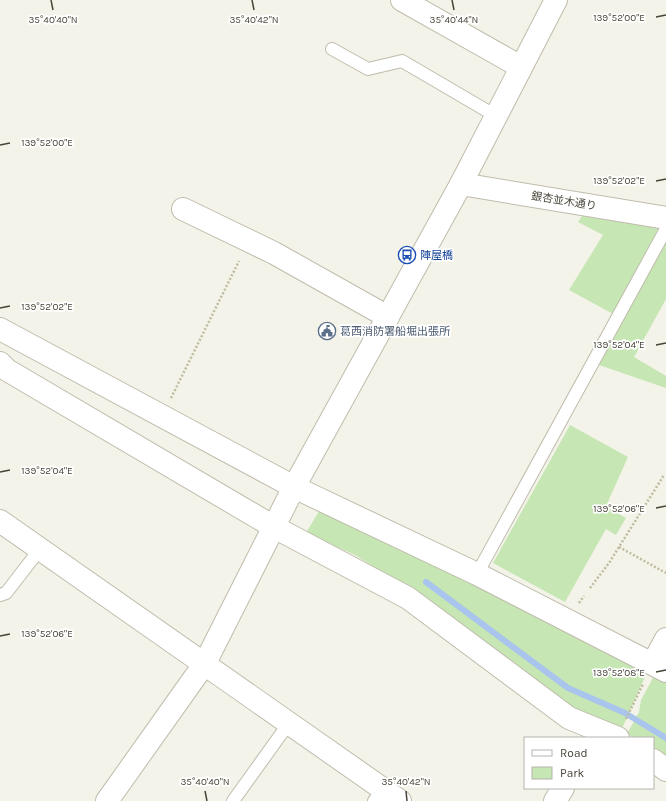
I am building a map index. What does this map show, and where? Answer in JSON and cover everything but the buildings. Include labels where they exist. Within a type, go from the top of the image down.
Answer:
[{"type":"street","points":[[402,0],[521,67]]},
{"type":"street","points":[[107,801],[205,663],[294,487],[461,184],[556,0]]},
{"type":"street","name":"銀杏並木通り","points":[[461,184],[666,218]]},
{"type":"street","points":[[183,208],[274,253],[388,317]]},
{"type":"street","points":[[0,329],[294,487],[477,574],[659,667],[666,639]]},
{"type":"street","points":[[2,371],[274,527],[408,598],[569,718],[607,736]]},
{"type":"street","points":[[0,521],[289,723],[385,797]]},
{"type":"street","points":[[654,761],[666,770]]},
{"type":"street","points":[[555,801],[562,789]]},
{"type":"lane","points":[[332,49],[368,69],[402,61],[496,116]]},
{"type":"lane","points":[[477,574],[666,230]]},
{"type":"lane","points":[[0,595],[6,592],[40,549]]},
{"type":"lane","points":[[233,801],[289,723]]},
{"type":"path","points":[[169,401],[249,241]]},
{"type":"path","points":[[590,588],[619,547],[664,475]]},
{"type":"path","points":[[619,547],[666,573]]},
{"type":"path","points":[[607,736],[659,667]]},
{"type":"green space","points":[[586,210],[661,224],[660,233],[613,314],[569,290],[603,235],[578,222]]},
{"type":"green space","points":[[666,238],[666,299],[634,357],[666,376],[666,388],[596,364]]},
{"type":"green space","points":[[570,425],[628,457],[606,506],[626,518],[616,535],[606,529],[565,602],[493,563]]},
{"type":"green space","points":[[322,506],[648,670],[621,731],[561,701],[393,579],[355,555],[306,533]]},
{"type":"green space","points":[[655,674],[666,681],[666,757],[654,750],[654,737],[632,737],[627,734],[639,712],[641,700]]},
{"type":"waterway","points":[[426,582],[568,688],[625,713],[666,738]]},
{"type":"place","name":"陣屋橋","points":[[407,255]]},
{"type":"place","name":"葛西消防署船堀出張所","points":[[327,331]]}]
